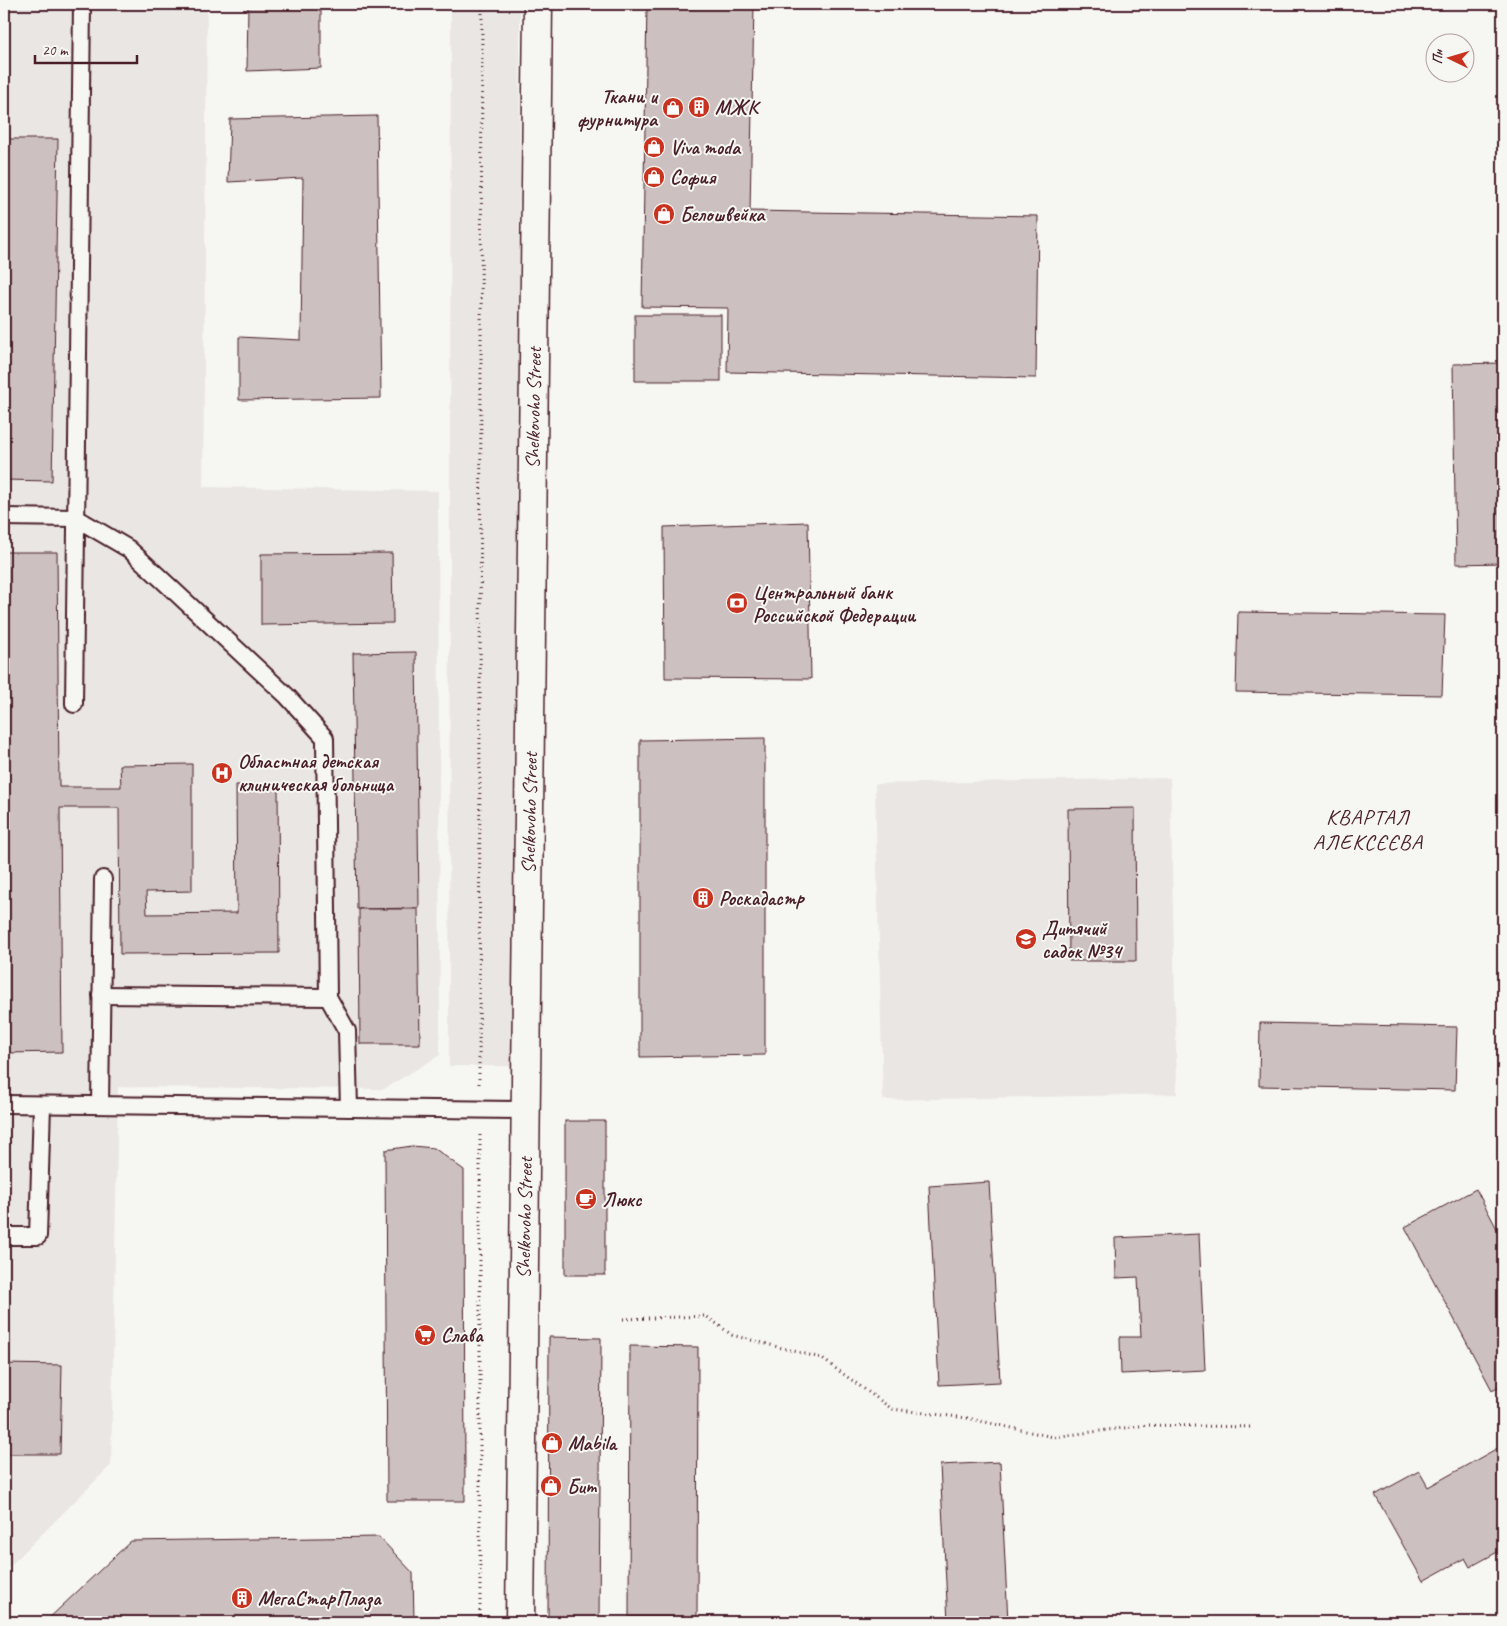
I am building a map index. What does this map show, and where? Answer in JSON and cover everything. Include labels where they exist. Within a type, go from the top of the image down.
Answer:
[{"type":"street","name":"Shelkovoho Street","points":[[520,1622],[538,4]]},
{"type":"lane","points":[[74,704],[82,4]]},
{"type":"lane","points":[[4,517],[76,518],[129,549],[287,696],[325,738],[328,997],[347,1031],[349,1108]]},
{"type":"lane","points":[[100,1105],[103,879]]},
{"type":"lane","points":[[101,994],[328,997]]},
{"type":"lane","points":[[4,1104],[526,1110]]},
{"type":"lane","points":[[4,1236],[38,1236],[42,1104]]},
{"type":"path","points":[[480,1622],[479,1110],[482,4]]},
{"type":"path","points":[[623,1318],[706,1316],[732,1335],[821,1358],[892,1409],[967,1418],[1053,1437],[1147,1425],[1254,1427]]},
{"type":"shaded area","name":"Областная детская клиническая больница","points":[[4,4],[207,4],[203,487],[438,491],[440,1055],[384,1089],[118,1087],[111,1465],[4,1572]]},
{"type":"shaded area","points":[[451,4],[520,4],[517,1066],[449,1066]]},
{"type":"shaded area","name":"Дитячий садок №34","points":[[1170,778],[1177,1094],[883,1100],[875,784]]},
{"type":"building","points":[[248,4],[321,4],[321,68],[247,71]]},
{"type":"building","name":"МЖК","points":[[647,4],[754,4],[750,211],[1038,216],[1036,378],[727,372],[728,308],[642,307]]},
{"type":"building","points":[[377,116],[381,398],[239,400],[239,337],[301,340],[303,178],[228,182],[230,119]]},
{"type":"building","points":[[4,139],[58,139],[52,481],[4,480]]},
{"type":"building","points":[[635,315],[721,315],[721,381],[635,381]]},
{"type":"building","points":[[1503,363],[1503,563],[1456,564],[1453,364]]},
{"type":"building","name":"Центральный банк Российской Федерации","points":[[808,522],[811,679],[665,678],[664,527]]},
{"type":"building","points":[[4,552],[57,552],[59,787],[121,787],[120,765],[192,764],[192,891],[146,892],[147,914],[237,913],[236,785],[278,785],[279,953],[120,954],[119,808],[60,808],[62,1052],[4,1053]]},
{"type":"building","points":[[392,553],[393,623],[261,625],[261,554]]},
{"type":"building","points":[[1238,612],[1445,615],[1442,695],[1236,692]]},
{"type":"building","points":[[416,652],[419,908],[357,909],[353,653]]},
{"type":"building","name":"Роскадастр","points":[[765,738],[765,1055],[640,1057],[640,740]]},
{"type":"building","points":[[1135,808],[1136,961],[1069,961],[1068,809]]},
{"type":"building","points":[[359,909],[418,909],[420,1044],[360,1044]]},
{"type":"building","points":[[1260,1023],[1457,1027],[1455,1090],[1259,1086]]},
{"type":"building","points":[[565,1121],[605,1121],[605,1275],[565,1275]]},
{"type":"building","name":"Слава","points":[[412,1146],[434,1148],[464,1170],[465,1501],[387,1501],[385,1150]]},
{"type":"building","points":[[989,1182],[1000,1382],[939,1385],[929,1186]]},
{"type":"building","points":[[1476,1189],[1503,1240],[1503,1384],[1492,1390],[1405,1227]]},
{"type":"building","points":[[1199,1234],[1205,1370],[1121,1374],[1120,1337],[1141,1337],[1138,1277],[1116,1278],[1115,1238]]},
{"type":"building","points":[[549,1337],[601,1338],[599,1622],[548,1622]]},
{"type":"building","points":[[630,1346],[698,1347],[697,1617],[629,1617]]},
{"type":"building","points":[[4,1364],[62,1365],[60,1454],[4,1454]]},
{"type":"building","points":[[1503,1445],[1503,1549],[1470,1567],[1465,1558],[1423,1581],[1375,1495],[1419,1471],[1428,1487]]},
{"type":"building","points":[[1000,1462],[1008,1622],[948,1622],[940,1465]]},
{"type":"building","name":"МегаСтарПлаза","points":[[379,1537],[413,1573],[414,1622],[45,1622],[131,1541]]},
{"type":"place","name":"МЖК","points":[[699,107]]},
{"type":"place","name":"Ткани и фурнитура","points":[[673,108]]},
{"type":"place","name":"Viva moda","points":[[654,147]]},
{"type":"place","name":"София","points":[[654,177]]},
{"type":"place","name":"Белошвейка","points":[[664,214]]},
{"type":"place","name":"Центральный банк Российской Федерации","points":[[737,603]]},
{"type":"place","name":"Областная детская клиническая больница","points":[[222,773]]},
{"type":"place","name":"Роскадастр","points":[[703,898]]},
{"type":"place","name":"Дитячий садок №34","points":[[1026,939]]},
{"type":"place","name":"Люкс","points":[[586,1199]]},
{"type":"place","name":"Слава","points":[[425,1335]]},
{"type":"place","name":"Mabila","points":[[552,1443]]},
{"type":"place","name":"Бит","points":[[551,1486]]},
{"type":"place","name":"МегаСтарПлаза","points":[[242,1598]]},
{"type":"district","name":"КВАРТАЛ АЛЕКСЄЄВА","points":[[1368,828]]}]
